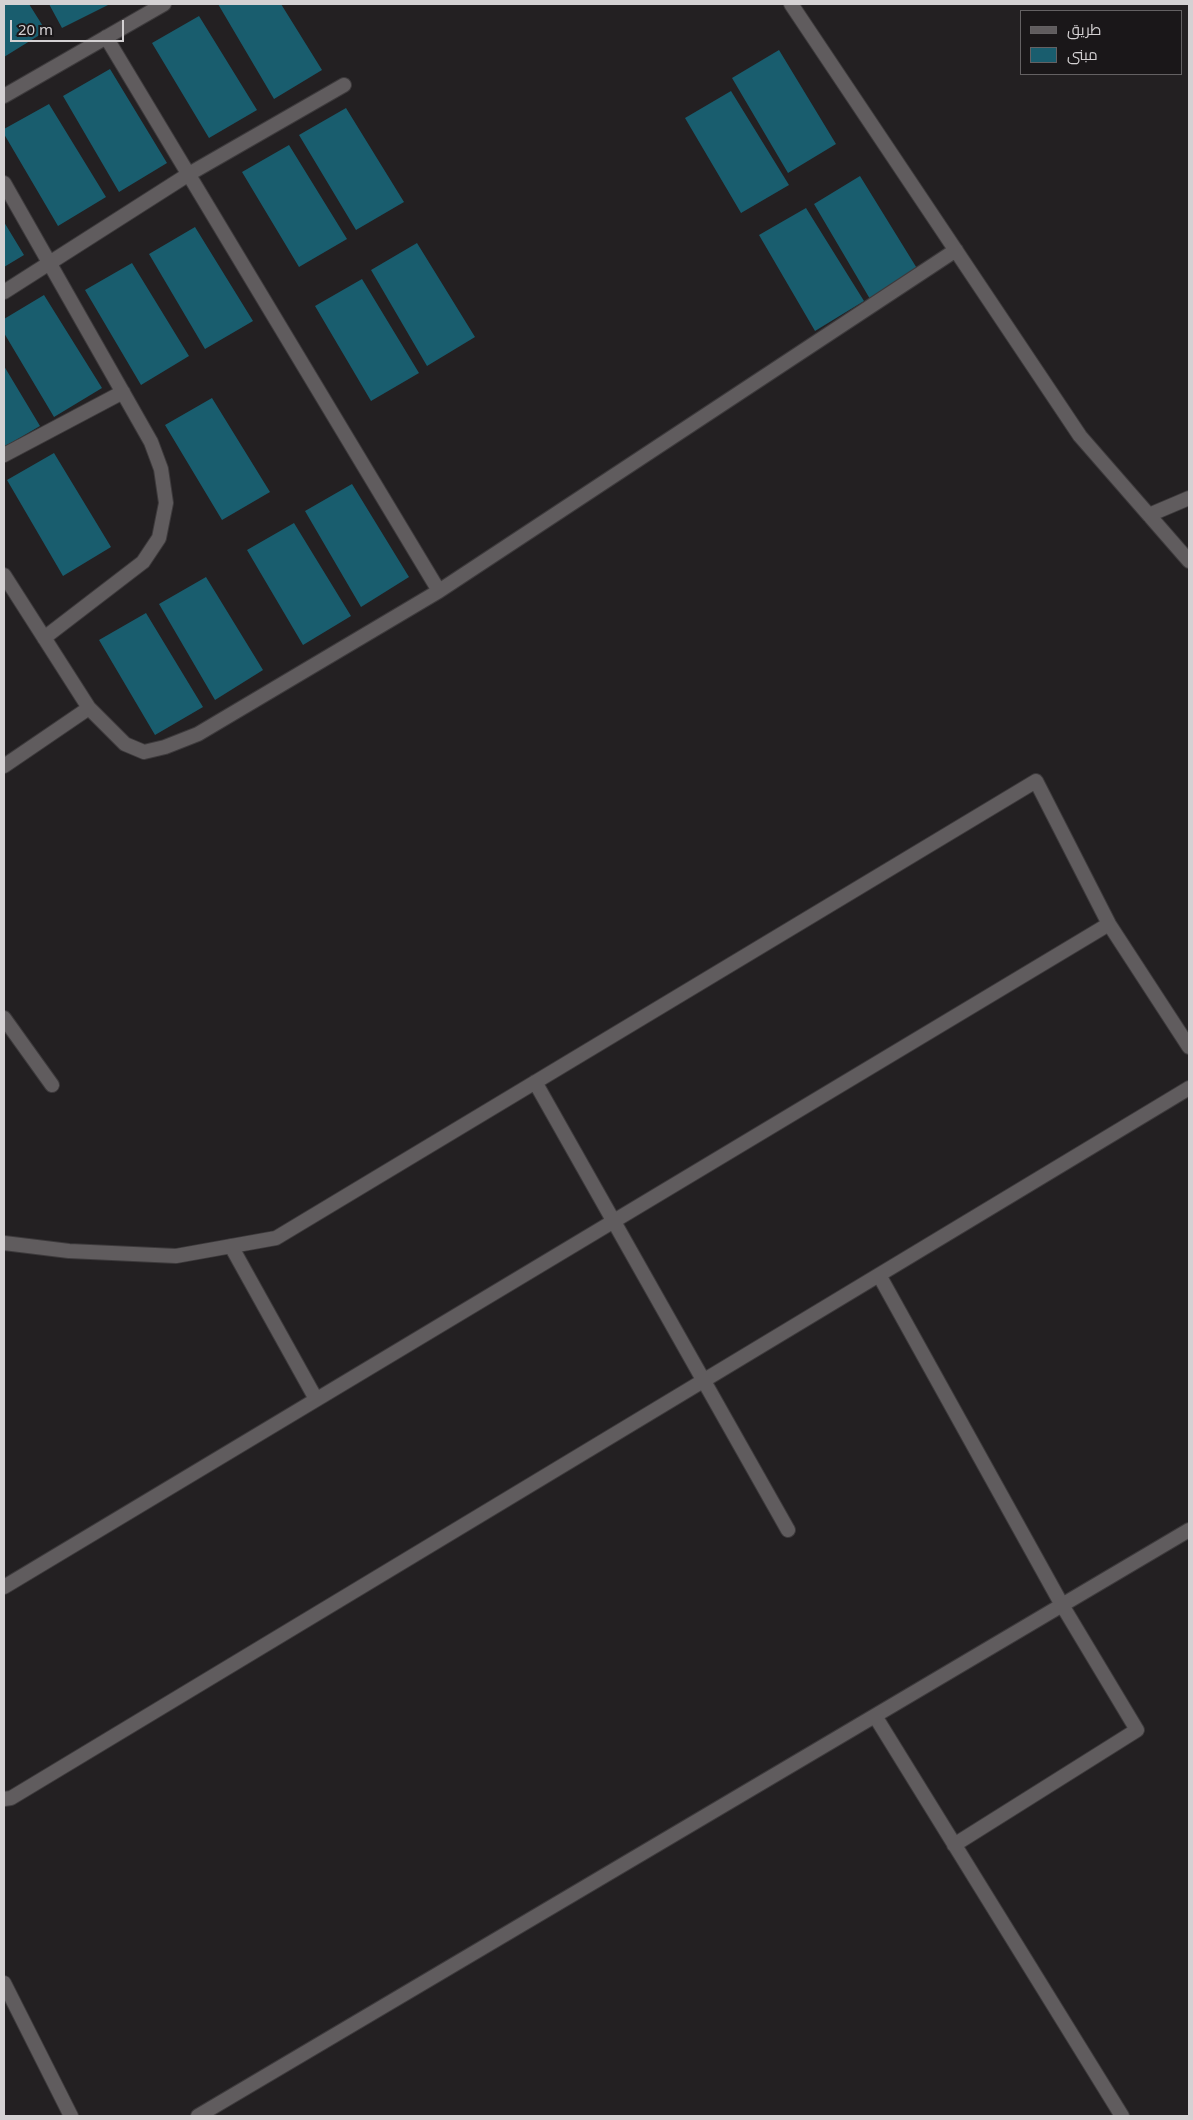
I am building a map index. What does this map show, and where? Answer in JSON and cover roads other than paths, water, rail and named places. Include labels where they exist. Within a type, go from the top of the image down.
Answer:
[{"type":"street","points":[[4,96],[164,4]]},
{"type":"street","points":[[792,4],[1080,436],[1189,561]]},
{"type":"street","points":[[106,37],[440,591]]},
{"type":"street","points":[[4,292],[189,174],[344,85]]},
{"type":"street","points":[[4,183],[151,442],[161,469],[166,503],[159,538],[143,562],[44,638]]},
{"type":"street","points":[[4,575],[89,708],[125,744],[144,752],[165,747],[198,734],[440,591],[956,250]]},
{"type":"street","points":[[4,455],[123,392]]},
{"type":"street","points":[[1150,515],[1189,498]]},
{"type":"street","points":[[4,766],[89,708]]},
{"type":"street","points":[[4,1243],[69,1251],[176,1256],[276,1238],[1036,781],[1109,924],[1189,1046]]},
{"type":"street","points":[[4,1587],[1109,924]]},
{"type":"street","points":[[4,1018],[52,1085]]},
{"type":"street","points":[[535,1082],[702,1381],[788,1530]]},
{"type":"street","points":[[4,1799],[19,1792],[1189,1088]]},
{"type":"street","points":[[231,1246],[316,1399]]},
{"type":"street","points":[[879,1274],[1062,1605],[1137,1730],[954,1844]]},
{"type":"street","points":[[198,2116],[1189,1530]]},
{"type":"street","points":[[875,1716],[1122,2116]]},
{"type":"street","points":[[4,1983],[71,2116]]}]
